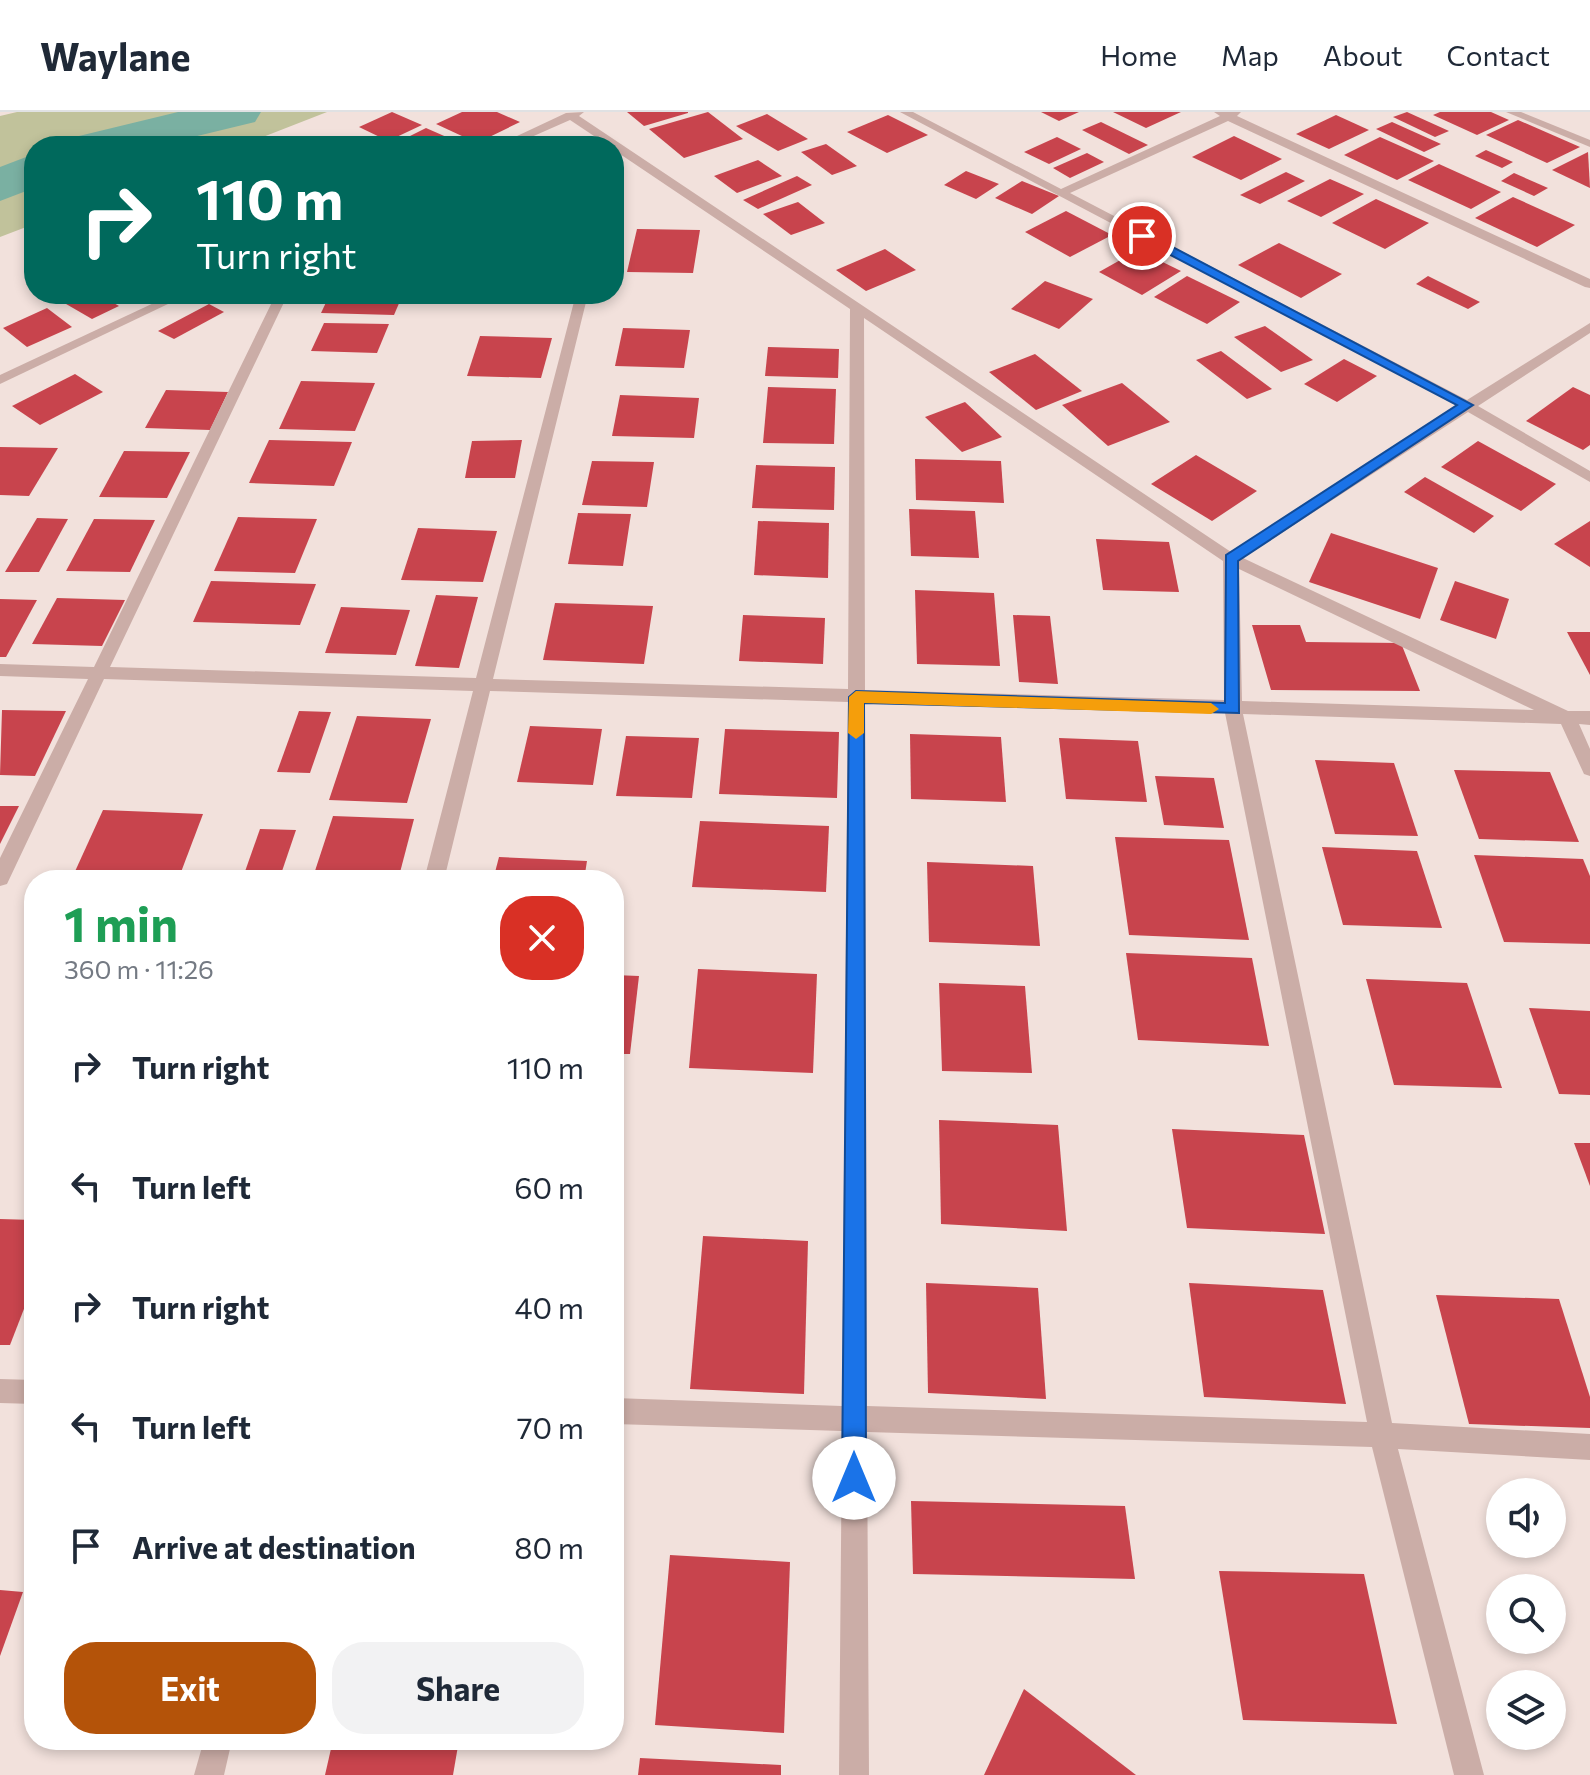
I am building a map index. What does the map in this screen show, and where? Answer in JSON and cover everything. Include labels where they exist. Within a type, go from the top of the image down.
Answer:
[{"type":"street","points":[[905,112],[1466,405],[1590,477]]},
{"type":"street","points":[[1511,112],[1590,144]]},
{"type":"street","points":[[524,136],[574,114],[599,136]]},
{"type":"street","points":[[1061,193],[1229,114],[1590,284]]},
{"type":"street","points":[[624,157],[857,308],[1231,559],[1567,718],[1590,769]]},
{"type":"street","points":[[0,380],[162,304]]},
{"type":"street","points":[[0,878],[277,304]]},
{"type":"street","points":[[437,870],[579,304]]},
{"type":"street","points":[[854,1775],[857,308]]},
{"type":"street","points":[[1231,559],[1590,327]]},
{"type":"street","points":[[1231,559],[1233,709],[1382,1435],[1469,1775]]},
{"type":"street","points":[[0,670],[1590,718]]},
{"type":"street","points":[[0,1391],[24,1392]]},
{"type":"street","points":[[624,1411],[1382,1435],[1590,1447]]},
{"type":"street","points":[[209,1775],[215,1750]]},
{"type":"green space","points":[[17,112],[327,112],[266,136],[24,136],[24,228],[0,237],[0,116]]},
{"type":"building","points":[[392,112],[422,125],[399,136],[378,136],[359,127]]},
{"type":"building","points":[[462,112],[497,112],[520,122],[491,136],[462,136],[436,124]]},
{"type":"building","points":[[627,112],[688,112],[688,113],[644,126]]},
{"type":"building","points":[[708,112],[743,139],[684,158],[649,129]]},
{"type":"building","points":[[1041,112],[1079,112],[1059,121]]},
{"type":"building","points":[[1113,112],[1181,112],[1146,128]]},
{"type":"building","points":[[1407,112],[1449,131],[1435,137],[1393,117]]},
{"type":"building","points":[[1440,112],[1491,112],[1509,120],[1477,135],[1433,115]]},
{"type":"building","points":[[767,114],[808,139],[778,151],[736,126]]},
{"type":"building","points":[[888,115],[928,135],[887,153],[847,132]]},
{"type":"building","points":[[1336,115],[1369,130],[1329,149],[1296,134]]},
{"type":"building","points":[[1518,120],[1580,147],[1547,163],[1486,135]]},
{"type":"building","points":[[1101,122],[1148,145],[1129,154],[1082,130]]},
{"type":"building","points":[[1392,122],[1441,144],[1424,152],[1376,129]]},
{"type":"building","points":[[426,128],[444,136],[410,136]]},
{"type":"building","points":[[1234,136],[1282,159],[1241,180],[1192,157]]},
{"type":"building","points":[[1057,137],[1081,149],[1049,164],[1024,152]]},
{"type":"building","points":[[1380,137],[1434,161],[1397,180],[1344,155]]},
{"type":"building","points":[[826,144],[857,166],[832,175],[801,152]]},
{"type":"building","points":[[1486,150],[1513,162],[1502,168],[1475,156]]},
{"type":"building","points":[[1588,152],[1590,188],[1552,170]]},
{"type":"building","points":[[1087,153],[1104,162],[1070,178],[1053,168]]},
{"type":"building","points":[[758,160],[782,176],[737,193],[714,176]]},
{"type":"building","points":[[1439,164],[1501,192],[1471,209],[1408,180]]},
{"type":"building","points":[[966,171],[999,184],[976,199],[944,185]]},
{"type":"building","points":[[1286,172],[1305,181],[1260,204],[1240,195]]},
{"type":"building","points":[[1514,173],[1548,188],[1534,196],[1501,181]]},
{"type":"building","points":[[797,176],[812,185],[758,209],[743,200]]},
{"type":"building","points":[[1330,179],[1364,194],[1321,217],[1287,201]]},
{"type":"building","points":[[1022,181],[1059,196],[1032,214],[995,198]]},
{"type":"building","points":[[1513,197],[1575,225],[1537,247],[1475,218]]},
{"type":"building","points":[[1376,199],[1429,223],[1385,249],[1332,223]]},
{"type":"building","points":[[798,202],[825,223],[791,235],[763,214]]},
{"type":"building","points":[[1066,211],[1112,235],[1070,257],[1025,232]]},
{"type":"building","points":[[637,229],[700,230],[693,273],[627,272]]},
{"type":"building","points":[[1279,243],[1342,274],[1301,298],[1238,265]]},
{"type":"building","points":[[885,249],[916,270],[866,291],[836,270]]},
{"type":"building","points":[[1138,250],[1181,271],[1142,295],[1099,272]]},
{"type":"building","points":[[1187,276],[1240,302],[1207,324],[1154,297]]},
{"type":"building","points":[[1428,276],[1480,302],[1468,309],[1416,284]]},
{"type":"building","points":[[1045,281],[1093,299],[1059,329],[1011,309]]},
{"type":"building","points":[[66,304],[119,306],[92,319]]},
{"type":"building","points":[[209,304],[224,312],[174,339],[158,331]]},
{"type":"building","points":[[325,304],[399,304],[394,315],[321,313]]},
{"type":"building","points":[[47,308],[72,327],[27,347],[3,328]]},
{"type":"building","points":[[324,323],[389,324],[377,353],[311,351]]},
{"type":"building","points":[[1265,326],[1313,360],[1281,372],[1234,337]]},
{"type":"building","points":[[623,328],[690,330],[684,368],[615,366]]},
{"type":"building","points":[[480,336],[552,338],[541,378],[467,376]]},
{"type":"building","points":[[768,347],[839,349],[838,378],[765,376]]},
{"type":"building","points":[[1221,351],[1272,389],[1247,399],[1196,360]]},
{"type":"building","points":[[1035,354],[1082,391],[1036,410],[989,372]]},
{"type":"building","points":[[1344,359],[1377,376],[1337,402],[1304,384]]},
{"type":"building","points":[[75,374],[103,392],[40,425],[12,406]]},
{"type":"building","points":[[301,381],[375,383],[355,431],[279,429]]},
{"type":"building","points":[[1122,383],[1170,422],[1108,446],[1062,405]]},
{"type":"building","points":[[768,387],[836,389],[834,444],[763,443]]},
{"type":"building","points":[[1573,387],[1590,395],[1590,445],[1583,450],[1526,421]]},
{"type":"building","points":[[166,390],[228,392],[210,430],[145,428]]},
{"type":"building","points":[[620,395],[699,398],[694,438],[612,436]]},
{"type":"building","points":[[965,402],[1002,437],[962,452],[925,417]]},
{"type":"building","points":[[269,440],[352,442],[334,486],[249,483]]},
{"type":"building","points":[[522,440],[515,478],[465,478],[472,441]]},
{"type":"building","points":[[1478,441],[1556,484],[1521,511],[1441,467]]},
{"type":"building","points":[[0,447],[58,448],[29,496],[0,495]]},
{"type":"building","points":[[124,451],[190,452],[167,498],[99,497]]},
{"type":"building","points":[[1196,455],[1257,491],[1212,521],[1151,484]]},
{"type":"building","points":[[915,459],[1001,461],[1004,503],[916,500]]},
{"type":"building","points":[[592,461],[654,462],[647,507],[582,505]]},
{"type":"building","points":[[756,465],[835,467],[834,510],[752,508]]},
{"type":"building","points":[[1425,477],[1494,516],[1474,533],[1404,492]]},
{"type":"building","points":[[909,509],[975,511],[979,558],[911,556]]},
{"type":"building","points":[[578,513],[631,514],[623,566],[568,564]]},
{"type":"building","points":[[238,517],[317,519],[295,573],[214,571]]},
{"type":"building","points":[[37,518],[68,519],[39,572],[5,572]]},
{"type":"building","points":[[94,519],[155,520],[130,572],[66,571]]},
{"type":"building","points":[[758,521],[829,523],[828,578],[754,575]]},
{"type":"building","points":[[1590,521],[1590,567],[1554,544]]},
{"type":"building","points":[[418,528],[497,531],[483,582],[401,580]]},
{"type":"building","points":[[1331,533],[1438,568],[1420,619],[1309,582]]},
{"type":"building","points":[[1096,539],[1169,542],[1179,592],[1103,590]]},
{"type":"building","points":[[211,581],[316,584],[300,625],[193,622]]},
{"type":"building","points":[[1455,581],[1509,599],[1496,639],[1440,620]]},
{"type":"building","points":[[915,590],[994,593],[1000,666],[917,664]]},
{"type":"building","points":[[436,595],[478,597],[459,668],[415,666]]},
{"type":"building","points":[[57,598],[125,600],[102,646],[32,644]]},
{"type":"building","points":[[0,599],[37,600],[6,657],[0,657]]},
{"type":"building","points":[[555,603],[653,606],[644,664],[543,660]]},
{"type":"building","points":[[341,607],[410,610],[396,655],[325,653]]},
{"type":"building","points":[[743,615],[825,618],[823,664],[739,661]]},
{"type":"building","points":[[1013,615],[1050,616],[1058,684],[1019,682]]},
{"type":"building","points":[[1252,625],[1300,625],[1306,642],[1401,643],[1420,691],[1271,690]]},
{"type":"building","points":[[1567,632],[1590,632],[1590,675]]},
{"type":"building","points":[[2,710],[66,711],[35,776],[0,775]]},
{"type":"building","points":[[299,711],[331,712],[310,773],[277,772]]},
{"type":"building","points":[[357,716],[431,719],[407,803],[329,800]]},
{"type":"building","points":[[530,726],[602,729],[593,785],[517,782]]},
{"type":"building","points":[[725,729],[839,732],[837,798],[719,794]]},
{"type":"building","points":[[910,734],[1001,737],[1006,802],[911,799]]},
{"type":"building","points":[[626,736],[699,738],[692,798],[616,796]]},
{"type":"building","points":[[1059,738],[1138,741],[1147,802],[1066,799]]},
{"type":"building","points":[[1315,760],[1394,763],[1418,836],[1335,834]]},
{"type":"building","points":[[1454,770],[1550,772],[1579,842],[1479,839]]},
{"type":"building","points":[[1155,776],[1214,778],[1224,828],[1164,825]]},
{"type":"building","points":[[0,806],[19,806],[0,844]]},
{"type":"building","points":[[103,810],[203,814],[182,870],[76,870]]},
{"type":"building","points":[[333,816],[414,819],[401,870],[315,870]]},
{"type":"building","points":[[700,821],[829,826],[826,892],[692,887]]},
{"type":"building","points":[[260,829],[296,830],[282,870],[246,870]]},
{"type":"building","points":[[1115,837],[1229,840],[1249,940],[1129,935]]},
{"type":"building","points":[[1322,847],[1417,851],[1442,928],[1343,925]]},
{"type":"building","points":[[1474,855],[1583,859],[1590,876],[1590,944],[1504,942]]},
{"type":"building","points":[[499,857],[587,861],[586,870],[496,870]]},
{"type":"building","points":[[927,862],[1033,866],[1040,946],[929,942]]},
{"type":"building","points":[[1126,953],[1252,958],[1269,1046],[1138,1040]]},
{"type":"building","points":[[698,969],[817,974],[813,1073],[689,1068]]},
{"type":"building","points":[[624,975],[639,976],[630,1054],[624,1054]]},
{"type":"building","points":[[1366,979],[1467,983],[1502,1088],[1394,1085]]},
{"type":"building","points":[[939,983],[1025,986],[1032,1073],[942,1071]]},
{"type":"building","points":[[1529,1008],[1590,1011],[1590,1095],[1559,1094]]},
{"type":"building","points":[[939,1120],[1058,1125],[1067,1231],[941,1224]]},
{"type":"building","points":[[1172,1129],[1304,1135],[1325,1234],[1187,1228]]},
{"type":"building","points":[[1574,1143],[1590,1143],[1590,1186]]},
{"type":"building","points":[[0,1219],[24,1220],[24,1309],[10,1345],[0,1345]]},
{"type":"building","points":[[703,1236],[808,1241],[804,1394],[690,1389]]},
{"type":"building","points":[[926,1283],[1038,1288],[1046,1399],[928,1393]]},
{"type":"building","points":[[1189,1283],[1323,1290],[1346,1404],[1204,1397]]},
{"type":"building","points":[[1436,1295],[1559,1299],[1590,1397],[1590,1428],[1469,1424]]},
{"type":"building","points":[[911,1501],[1125,1506],[1135,1579],[913,1574]]},
{"type":"building","points":[[670,1555],[790,1562],[784,1733],[655,1725]]},
{"type":"building","points":[[1219,1571],[1364,1574],[1397,1724],[1243,1720]]},
{"type":"building","points":[[0,1590],[23,1592],[0,1656]]},
{"type":"building","points":[[1024,1689],[1136,1775],[984,1775]]},
{"type":"building","points":[[331,1750],[457,1750],[453,1775],[325,1775]]},
{"type":"building","points":[[640,1758],[781,1765],[781,1775],[638,1775]]},
{"type":"waterway","points":[[138,136],[238,112]]},
{"type":"waterway","points":[[0,186],[24,174]]},
{"type":"slow traffic","points":[[856,733],[856,697],[1211,709]]},
{"type":"route","points":[[854,1478],[856,697],[1233,709],[1231,559],[1466,405],[1142,236]]}]
